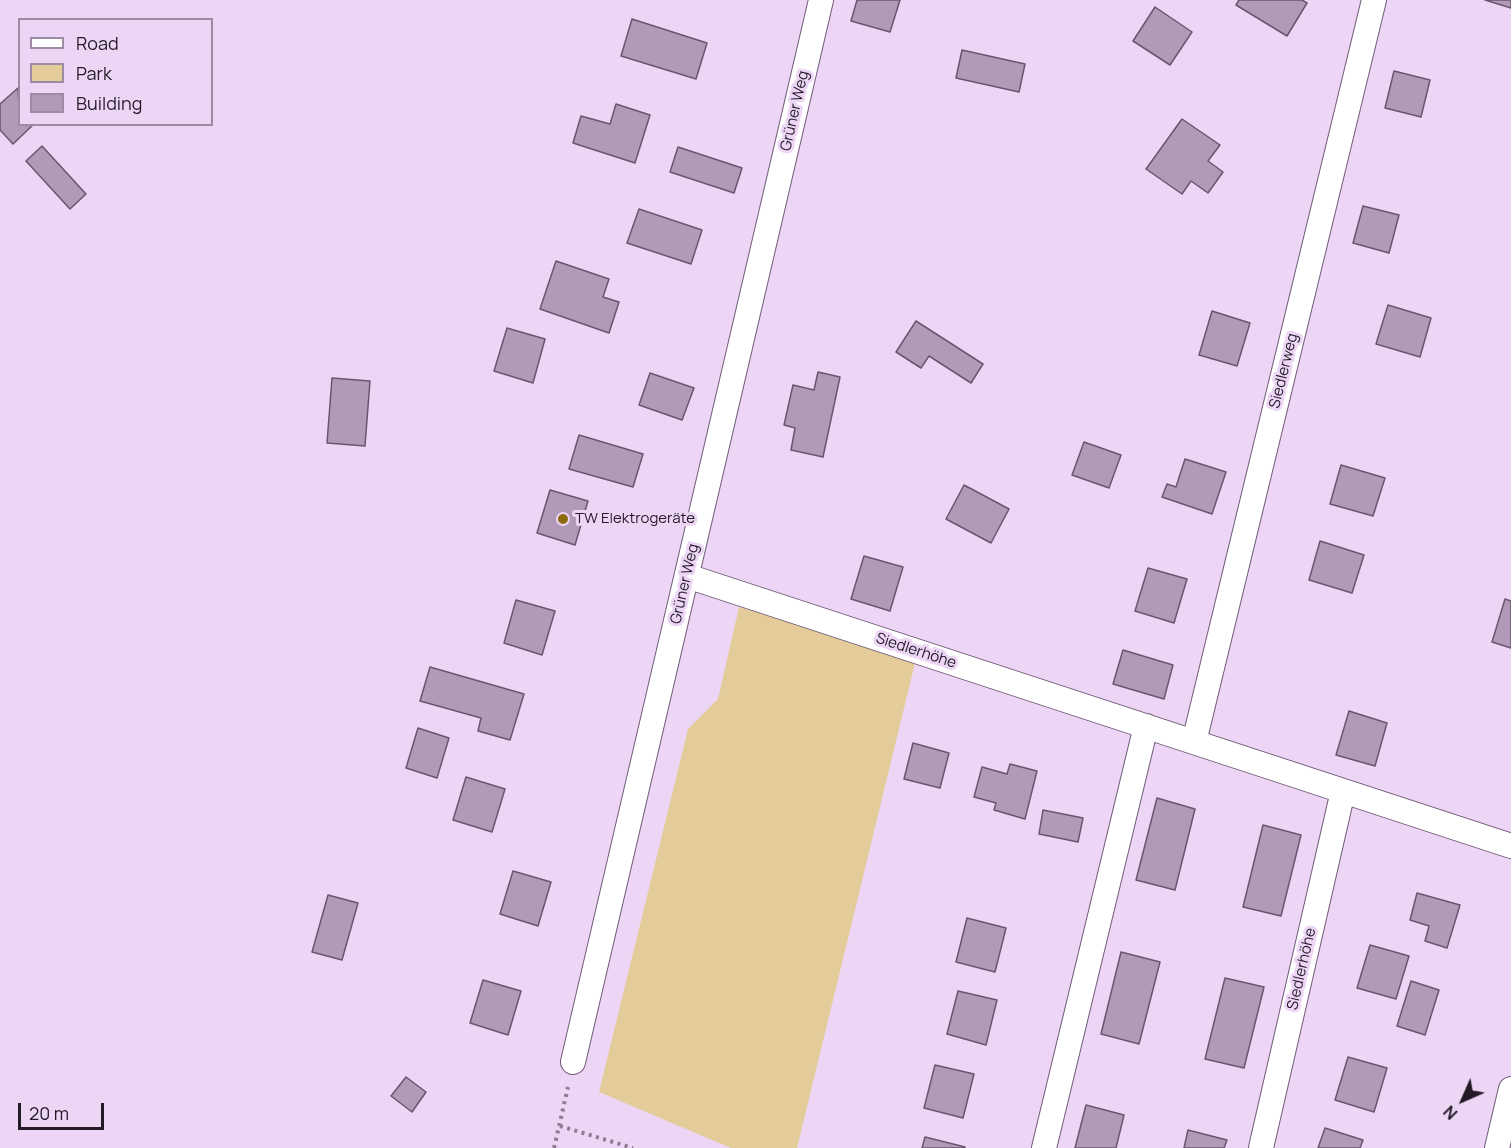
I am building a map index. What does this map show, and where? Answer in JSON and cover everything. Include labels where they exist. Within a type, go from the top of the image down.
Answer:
[{"type":"street","name":"Grüner Weg","points":[[573,1062],[820,0]]},
{"type":"street","name":"Siedlerweg","points":[[1194,742],[1374,0]]},
{"type":"street","name":"Siedlerhöhe","points":[[687,576],[1511,846]]},
{"type":"street","points":[[1044,1148],[1146,726]]},
{"type":"street","name":"Siedlerhöhe","points":[[1261,1148],[1343,791]]},
{"type":"street","points":[[1497,1148],[1511,1089]]},
{"type":"path","points":[[554,1148],[573,1062]]},
{"type":"path","points":[[560,1126],[633,1148]]},
{"type":"green space","points":[[739,607],[916,659],[797,1148],[731,1148],[599,1092],[688,729],[718,699]]},
{"type":"building","points":[[857,0],[900,0],[890,32],[851,21]]},
{"type":"building","points":[[1239,0],[1302,0],[1307,3],[1287,36],[1236,5]]},
{"type":"building","points":[[1485,0],[1511,0],[1511,8]]},
{"type":"building","points":[[1155,7],[1192,32],[1170,65],[1133,41]]},
{"type":"building","points":[[632,19],[707,43],[696,79],[621,56]]},
{"type":"building","points":[[962,50],[1025,64],[1019,92],[956,78]]},
{"type":"building","points":[[1394,71],[1430,80],[1421,117],[1385,108]]},
{"type":"building","points":[[18,88],[18,126],[32,126],[13,144],[0,130],[0,104]]},
{"type":"building","points":[[616,104],[650,115],[635,163],[573,143],[581,116],[610,124]]},
{"type":"building","points":[[1182,119],[1220,145],[1208,161],[1223,172],[1208,193],[1191,181],[1182,194],[1146,169]]},
{"type":"building","points":[[42,146],[86,194],[70,209],[26,161]]},
{"type":"building","points":[[678,147],[742,168],[734,193],[670,172]]},
{"type":"building","points":[[1363,206],[1399,215],[1389,253],[1353,243]]},
{"type":"building","points":[[639,209],[702,230],[691,264],[627,243]]},
{"type":"building","points":[[556,261],[609,279],[603,297],[619,302],[609,333],[540,309]]},
{"type":"building","points":[[1388,305],[1431,318],[1420,357],[1376,344]]},
{"type":"building","points":[[1212,311],[1250,323],[1237,366],[1199,355]]},
{"type":"building","points":[[916,321],[983,364],[971,383],[929,356],[921,368],[896,352]]},
{"type":"building","points":[[507,328],[545,339],[533,383],[494,371]]},
{"type":"building","points":[[818,372],[840,377],[823,457],[791,450],[795,428],[784,425],[793,385],[814,390]]},
{"type":"building","points":[[650,373],[694,388],[682,420],[639,405]]},
{"type":"building","points":[[332,378],[370,381],[365,446],[327,443]]},
{"type":"building","points":[[579,435],[643,454],[633,487],[569,469]]},
{"type":"building","points":[[1084,442],[1121,455],[1109,488],[1072,475]]},
{"type":"building","points":[[1185,459],[1226,472],[1212,514],[1162,497],[1167,484],[1176,487]]},
{"type":"building","points":[[1341,465],[1385,478],[1373,516],[1330,504]]},
{"type":"building","points":[[964,485],[1009,509],[991,543],[946,519]]},
{"type":"building","points":[[550,490],[588,501],[575,545],[537,533]]},
{"type":"building","points":[[1320,541],[1364,555],[1352,593],[1309,580]]},
{"type":"building","points":[[864,556],[903,567],[890,611],[851,599]]},
{"type":"building","points":[[1148,568],[1187,579],[1174,623],[1135,611]]},
{"type":"building","points":[[1505,599],[1511,601],[1511,648],[1492,642]]},
{"type":"building","points":[[516,600],[555,611],[542,655],[504,643]]},
{"type":"building","points":[[1123,650],[1173,665],[1164,699],[1113,684]]},
{"type":"building","points":[[430,667],[524,694],[510,740],[478,731],[481,718],[420,701]]},
{"type":"building","points":[[1349,711],[1387,723],[1375,766],[1336,755]]},
{"type":"building","points":[[418,728],[449,738],[437,778],[406,768]]},
{"type":"building","points":[[913,743],[949,753],[940,788],[904,779]]},
{"type":"building","points":[[1010,764],[1037,771],[1025,819],[994,810],[996,803],[974,797],[982,767],[1007,774]]},
{"type":"building","points":[[466,777],[505,789],[492,832],[453,820]]},
{"type":"building","points":[[1157,798],[1195,809],[1175,890],[1136,880]]},
{"type":"building","points":[[1043,810],[1083,818],[1078,842],[1039,834]]},
{"type":"building","points":[[1263,825],[1301,835],[1281,916],[1243,907]]},
{"type":"building","points":[[513,871],[551,882],[538,926],[500,914]]},
{"type":"building","points":[[1417,893],[1460,905],[1447,948],[1425,941],[1429,926],[1410,920]]},
{"type":"building","points":[[328,895],[358,903],[342,960],[312,952]]},
{"type":"building","points":[[967,918],[1006,928],[995,972],[956,962]]},
{"type":"building","points":[[1370,945],[1409,956],[1396,999],[1357,988]]},
{"type":"building","points":[[1121,952],[1160,962],[1139,1044],[1101,1034]]},
{"type":"building","points":[[1225,978],[1264,987],[1244,1068],[1205,1059]]},
{"type":"building","points":[[483,980],[521,991],[508,1035],[470,1023]]},
{"type":"building","points":[[1411,981],[1439,990],[1425,1035],[1397,1026]]},
{"type":"building","points":[[958,991],[997,1000],[986,1045],[947,1034]]},
{"type":"building","points":[[1348,1057],[1387,1068],[1374,1112],[1335,1100]]},
{"type":"building","points":[[935,1065],[974,1074],[963,1118],[924,1108]]},
{"type":"building","points":[[406,1077],[426,1092],[412,1112],[391,1096]]},
{"type":"building","points":[[1086,1105],[1124,1115],[1116,1148],[1075,1148]]},
{"type":"building","points":[[1325,1128],[1363,1140],[1360,1148],[1318,1148]]},
{"type":"building","points":[[1188,1130],[1227,1140],[1224,1148],[1184,1148]]},
{"type":"building","points":[[925,1137],[965,1147],[922,1148]]},
{"type":"place","name":"TW Elektrogeräte","points":[[563,519]]}]
